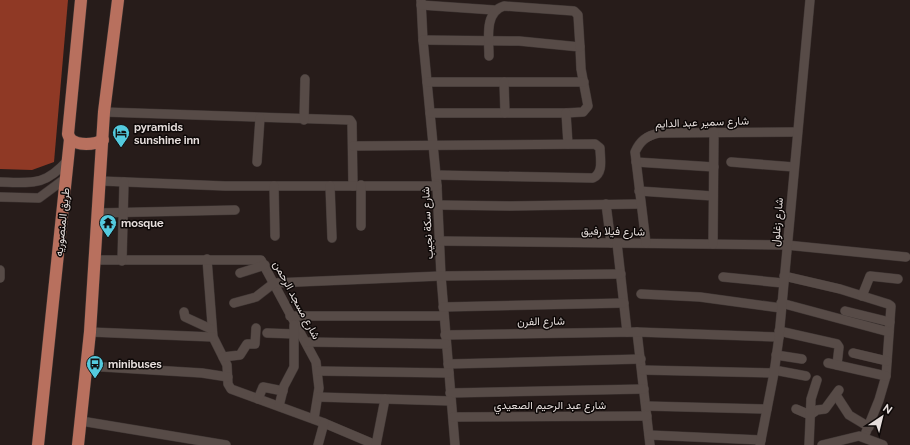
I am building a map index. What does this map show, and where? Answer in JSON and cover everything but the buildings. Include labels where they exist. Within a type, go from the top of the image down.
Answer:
[{"type":"main road","name":"طريق المنصوريه","points":[[38,445],[68,160],[71,95],[81,0]]},
{"type":"main road","points":[[78,445],[90,332],[101,181],[104,112],[118,0]]},
{"type":"main road","points":[[70,139],[76,142],[96,144],[103,140]]},
{"type":"street","name":"شارع زغلول","points":[[760,443],[774,371],[779,334],[786,245],[810,0]]},
{"type":"street","points":[[421,2],[494,10],[504,6],[574,11],[578,15],[581,69],[587,108],[583,112],[566,113],[430,113]]},
{"type":"street","name":"شارع سكة نجيب","points":[[421,2],[423,40],[437,186],[443,312],[455,445]]},
{"type":"street","points":[[489,56],[491,17],[494,10]]},
{"type":"street","points":[[423,40],[489,40],[580,47]]},
{"type":"street","points":[[304,120],[305,79]]},
{"type":"street","points":[[427,82],[584,82]]},
{"type":"street","points":[[504,82],[505,113]]},
{"type":"street","points":[[104,112],[304,120],[350,120],[352,123],[361,226]]},
{"type":"street","points":[[566,113],[568,144]]},
{"type":"street","points":[[257,162],[260,118]]},
{"type":"street","points":[[713,244],[714,132]]},
{"type":"street","name":"شارع سمير عبد الدايم","points":[[646,243],[640,204],[635,152],[639,144],[651,135],[659,133],[797,132]]},
{"type":"street","points":[[353,146],[568,144],[598,146],[600,148],[601,170],[597,176],[593,178],[436,175]]},
{"type":"street","points":[[0,182],[25,183],[47,180],[58,172],[68,160]]},
{"type":"street","points":[[636,162],[714,167]]},
{"type":"street","points":[[731,162],[794,167]]},
{"type":"street","points":[[0,197],[39,198],[66,178]]},
{"type":"street","points":[[101,181],[274,186],[437,186]]},
{"type":"street","points":[[122,261],[124,182]]},
{"type":"street","points":[[274,186],[275,236]]},
{"type":"street","points":[[330,186],[332,238]]},
{"type":"street","points":[[639,191],[713,196]]},
{"type":"street","points":[[606,204],[621,274],[627,332]]},
{"type":"street","points":[[438,205],[510,206],[640,204]]},
{"type":"street","points":[[98,213],[235,210]]},
{"type":"street","name":"شارع فيلا رفيق","points":[[440,241],[786,245],[906,258]]},
{"type":"street","points":[[207,259],[212,333],[227,365],[229,387],[233,390],[314,419],[376,445],[385,399]]},
{"type":"street","name":"شارع مسجد الرحمن","points":[[95,260],[257,259],[262,261],[292,320],[306,342],[318,371],[318,397],[314,419]]},
{"type":"street","points":[[240,272],[265,265]]},
{"type":"street","points":[[0,270],[0,278]]},
{"type":"street","points":[[234,304],[256,297],[274,283],[441,276],[621,274]]},
{"type":"street","points":[[862,296],[870,276],[898,280]]},
{"type":"street","points":[[723,277],[784,280],[862,296],[888,304],[891,308],[886,376],[869,427],[857,445]]},
{"type":"street","points":[[641,294],[700,297],[781,306],[889,332]]},
{"type":"street","points":[[279,406],[283,391],[294,367],[294,334],[292,320],[624,303]]},
{"type":"street","points":[[845,311],[890,322]]},
{"type":"street","points":[[184,312],[185,317],[212,333]]},
{"type":"street","points":[[223,357],[240,355],[246,344],[255,344],[256,328]]},
{"type":"street","points":[[90,332],[212,333]]},
{"type":"street","name":"شارع الفرن","points":[[306,342],[446,339],[627,332],[779,334],[837,344],[839,347],[833,364],[886,376]]},
{"type":"street","points":[[637,332],[650,445]]},
{"type":"street","points":[[267,333],[294,334]]},
{"type":"street","points":[[853,353],[887,361]]},
{"type":"street","points":[[776,355],[802,359]]},
{"type":"street","points":[[318,371],[448,368],[640,359]]},
{"type":"street","points":[[87,366],[202,373],[228,377]]},
{"type":"street","points":[[642,370],[774,371],[806,376]]},
{"type":"street","points":[[809,445],[812,392],[817,380]]},
{"type":"street","points":[[258,399],[263,387],[283,391]]},
{"type":"street","points":[[318,397],[385,399],[644,389]]},
{"type":"street","points":[[810,415],[817,410],[828,407],[837,393],[849,415],[869,427]]},
{"type":"street","points":[[646,406],[767,409]]},
{"type":"street","points":[[796,409],[810,415]]},
{"type":"street","name":"شارع عبد الرحيم الصعيدي","points":[[453,417],[647,416]]},
{"type":"street","points":[[81,421],[226,445]]},
{"type":"street","points":[[318,445],[324,423]]},
{"type":"street","points":[[649,435],[760,443]]},
{"type":"street","points":[[822,445],[863,436],[883,445]]},
{"type":"shaded area","points":[[0,0],[68,0],[54,162],[32,170],[0,169]]},
{"type":"place","name":"pyramids sunshine inn","points":[[121,148]]},
{"type":"place","name":"mosque","points":[[108,238]]},
{"type":"place","name":"minibuses","points":[[95,379]]}]
